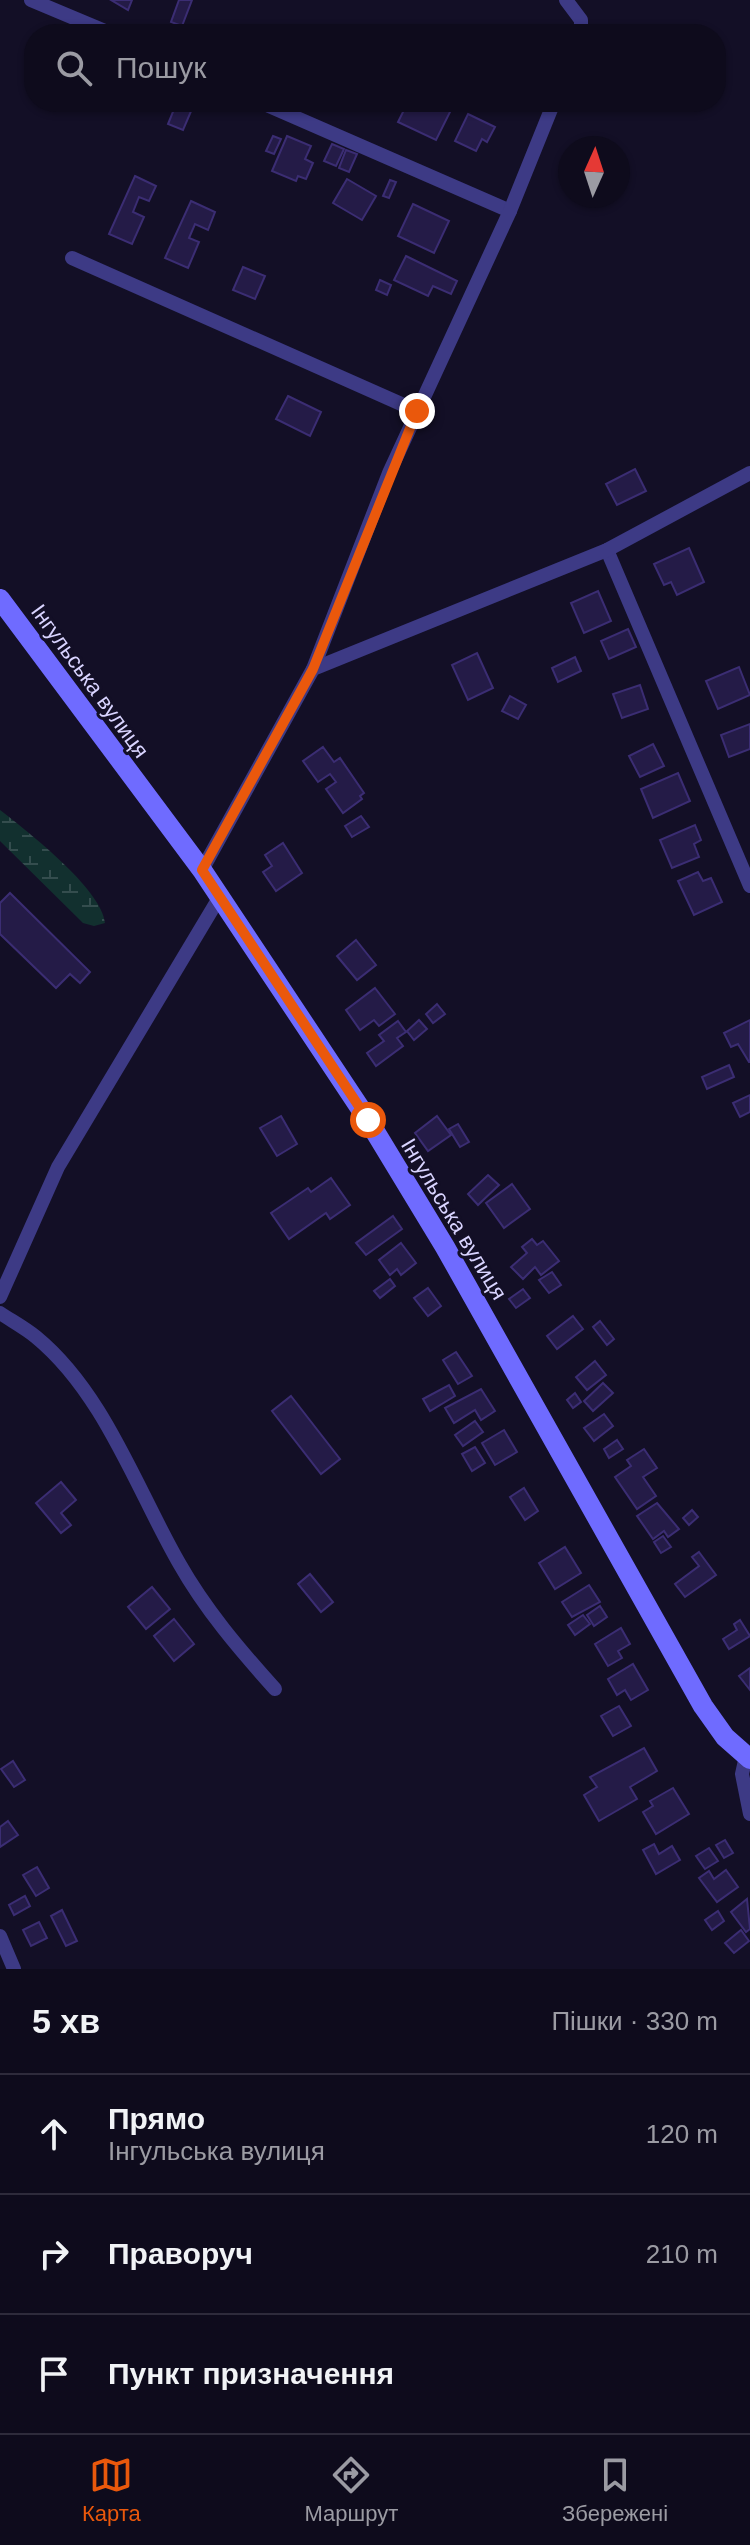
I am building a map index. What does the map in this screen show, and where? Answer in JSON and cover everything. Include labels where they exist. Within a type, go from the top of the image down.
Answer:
[{"type":"street","points":[[31,0],[88,24]]},
{"type":"street","points":[[566,0],[581,24]]},
{"type":"street","points":[[283,112],[510,211]]},
{"type":"street","points":[[202,870],[313,669],[417,411],[510,211],[550,112]]},
{"type":"street","points":[[72,258],[417,411]]},
{"type":"street","points":[[313,669],[607,550],[750,473]]},
{"type":"street","points":[[607,550],[750,886]]},
{"type":"street","name":"Інгульська вулиця","points":[[0,599],[202,870],[375,1132],[445,1247],[703,1706],[725,1737],[748,1758],[742,1774],[750,1814]]},
{"type":"street","points":[[0,1297],[58,1167],[219,898]]},
{"type":"street","points":[[0,1313],[36,1337],[69,1371],[93,1405],[180,1565],[226,1633],[275,1689]]},
{"type":"street","points":[[0,1936],[14,1969]]},
{"type":"green space","points":[[0,810],[78,878],[101,909],[105,923],[94,926],[83,923],[0,841]]},
{"type":"building","points":[[111,0],[132,0],[128,10]]},
{"type":"building","points":[[179,0],[192,0],[183,24],[171,22]]},
{"type":"building","points":[[173,112],[191,112],[183,130],[168,124]]},
{"type":"building","points":[[403,112],[450,112],[436,140],[398,122]]},
{"type":"building","points":[[468,114],[495,127],[487,142],[482,139],[476,151],[455,141]]},
{"type":"building","points":[[273,136],[281,139],[274,154],[266,151]]},
{"type":"building","points":[[287,136],[311,146],[305,159],[313,163],[306,179],[298,176],[296,181],[272,171]]},
{"type":"building","points":[[332,144],[344,149],[336,166],[324,161]]},
{"type":"building","points":[[346,150],[357,154],[349,172],[339,168]]},
{"type":"building","points":[[135,176],[156,186],[149,201],[139,197],[133,212],[144,217],[132,244],[109,234]]},
{"type":"building","points":[[347,179],[376,196],[362,220],[333,203]]},
{"type":"building","points":[[390,180],[396,182],[389,198],[383,196]]},
{"type":"building","points":[[191,201],[215,212],[208,230],[195,224],[189,238],[199,242],[188,268],[165,258]]},
{"type":"building","points":[[413,204],[449,221],[434,253],[398,236]]},
{"type":"building","points":[[406,256],[457,281],[451,294],[433,286],[428,296],[394,280]]},
{"type":"building","points":[[243,267],[265,276],[255,299],[233,290]]},
{"type":"building","points":[[380,280],[391,285],[387,295],[376,290]]},
{"type":"building","points":[[288,396],[321,412],[310,436],[276,419]]},
{"type":"building","points":[[635,469],[646,491],[617,505],[606,484]]},
{"type":"building","points":[[689,548],[704,582],[677,595],[671,582],[664,585],[654,564]]},
{"type":"building","points":[[598,591],[611,621],[584,633],[571,603]]},
{"type":"building","points":[[628,629],[636,647],[609,659],[601,641]]},
{"type":"building","points":[[477,653],[493,688],[468,700],[452,665]]},
{"type":"building","points":[[575,657],[581,671],[558,682],[552,668]]},
{"type":"building","points":[[739,667],[750,695],[718,709],[706,681]]},
{"type":"building","points":[[640,685],[648,709],[622,718],[613,694]]},
{"type":"building","points":[[510,696],[526,705],[518,719],[502,711]]},
{"type":"building","points":[[750,724],[750,749],[729,757],[721,735]]},
{"type":"building","points":[[653,744],[664,766],[640,777],[629,756]]},
{"type":"building","points":[[323,747],[334,762],[340,758],[364,793],[360,796],[362,799],[343,813],[326,789],[336,782],[330,774],[318,782],[303,761]]},
{"type":"building","points":[[678,773],[690,801],[653,818],[641,789]]},
{"type":"building","points":[[361,816],[369,827],[352,837],[345,826]]},
{"type":"building","points":[[695,825],[701,840],[694,844],[699,857],[672,868],[660,840]]},
{"type":"building","points":[[283,843],[302,873],[276,891],[263,872],[272,866],[265,855]]},
{"type":"building","points":[[698,872],[703,881],[711,878],[722,902],[694,915],[678,881]]},
{"type":"building","points":[[10,893],[90,972],[80,983],[70,974],[56,988],[0,934],[0,903]]},
{"type":"building","points":[[356,940],[376,965],[357,980],[337,956]]},
{"type":"building","points":[[375,988],[395,1014],[379,1026],[374,1020],[360,1030],[346,1010]]},
{"type":"building","points":[[437,1004],[445,1014],[433,1023],[426,1014]]},
{"type":"building","points":[[419,1020],[427,1029],[414,1040],[407,1031]]},
{"type":"building","points":[[750,1020],[749,1062],[738,1044],[731,1047],[724,1033]]},
{"type":"building","points":[[398,1021],[406,1032],[397,1038],[403,1046],[376,1066],[367,1053],[384,1041],[379,1035]]},
{"type":"building","points":[[729,1065],[734,1077],[707,1089],[702,1077]]},
{"type":"building","points":[[750,1095],[750,1112],[740,1117],[733,1103]]},
{"type":"building","points":[[281,1116],[297,1144],[277,1156],[260,1128]]},
{"type":"building","points":[[437,1116],[451,1135],[428,1151],[415,1133]]},
{"type":"building","points":[[458,1124],[469,1142],[460,1147],[449,1129]]},
{"type":"building","points":[[488,1175],[499,1185],[478,1205],[468,1194]]},
{"type":"building","points":[[331,1178],[350,1205],[330,1219],[326,1213],[289,1239],[271,1213],[308,1188],[311,1192]]},
{"type":"building","points":[[512,1184],[530,1209],[504,1228],[486,1203]]},
{"type":"building","points":[[393,1216],[402,1229],[366,1255],[356,1243]]},
{"type":"building","points":[[532,1239],[537,1245],[543,1241],[559,1261],[541,1275],[535,1267],[523,1279],[511,1267],[527,1253],[522,1247]]},
{"type":"building","points":[[401,1243],[416,1263],[401,1275],[397,1269],[390,1275],[379,1260]]},
{"type":"building","points":[[552,1272],[561,1285],[549,1293],[539,1280]]},
{"type":"building","points":[[390,1279],[395,1286],[380,1298],[374,1291]]},
{"type":"building","points":[[428,1288],[441,1306],[428,1316],[414,1298]]},
{"type":"building","points":[[523,1289],[530,1298],[516,1308],[509,1299]]},
{"type":"building","points":[[573,1316],[583,1329],[557,1349],[547,1336]]},
{"type":"building","points":[[600,1321],[614,1339],[607,1345],[593,1327]]},
{"type":"building","points":[[456,1352],[472,1376],[458,1384],[443,1360]]},
{"type":"building","points":[[595,1361],[606,1375],[587,1390],[576,1377]]},
{"type":"building","points":[[603,1383],[613,1393],[593,1411],[584,1401]]},
{"type":"building","points":[[449,1385],[455,1396],[430,1411],[423,1399]]},
{"type":"building","points":[[481,1389],[495,1411],[481,1420],[475,1410],[454,1423],[445,1408]]},
{"type":"building","points":[[575,1393],[581,1402],[573,1408],[567,1400]]},
{"type":"building","points":[[291,1396],[340,1459],[321,1474],[272,1411]]},
{"type":"building","points":[[604,1414],[613,1426],[594,1441],[584,1428]]},
{"type":"building","points":[[475,1421],[483,1432],[463,1446],[455,1435]]},
{"type":"building","points":[[504,1430],[517,1452],[495,1465],[482,1443]]},
{"type":"building","points":[[617,1440],[623,1449],[609,1458],[604,1449]]},
{"type":"building","points":[[475,1447],[485,1463],[472,1471],[462,1454]]},
{"type":"building","points":[[644,1449],[657,1468],[643,1477],[656,1496],[637,1509],[615,1477],[631,1466],[627,1460]]},
{"type":"building","points":[[61,1482],[76,1500],[61,1513],[71,1525],[61,1533],[36,1503]]},
{"type":"building","points":[[524,1488],[538,1511],[525,1520],[510,1497]]},
{"type":"building","points":[[657,1503],[679,1529],[668,1537],[664,1531],[653,1539],[637,1516]]},
{"type":"building","points":[[692,1510],[698,1517],[689,1525],[683,1518]]},
{"type":"building","points":[[663,1536],[671,1547],[661,1553],[654,1542]]},
{"type":"building","points":[[565,1547],[581,1573],[555,1589],[539,1563]]},
{"type":"building","points":[[699,1552],[716,1575],[685,1597],[675,1584],[699,1566],[692,1557]]},
{"type":"building","points":[[310,1574],[333,1602],[321,1612],[298,1584]]},
{"type":"building","points":[[589,1585],[600,1602],[572,1617],[562,1602]]},
{"type":"building","points":[[152,1587],[170,1609],[146,1629],[128,1607]]},
{"type":"building","points":[[600,1606],[607,1617],[594,1626],[587,1615]]},
{"type":"building","points":[[583,1615],[590,1624],[575,1635],[568,1625]]},
{"type":"building","points":[[174,1619],[194,1644],[174,1661],[154,1636]]},
{"type":"building","points":[[740,1620],[750,1636],[729,1649],[723,1639],[737,1630],[734,1624]]},
{"type":"building","points":[[621,1628],[630,1644],[618,1651],[622,1658],[608,1666],[595,1644]]},
{"type":"building","points":[[633,1664],[648,1690],[631,1700],[625,1690],[617,1695],[608,1679]]},
{"type":"building","points":[[750,1668],[750,1690],[739,1676]]},
{"type":"building","points":[[619,1706],[631,1726],[613,1736],[601,1716]]},
{"type":"building","points":[[644,1748],[657,1771],[630,1787],[637,1799],[599,1821],[584,1795],[597,1787],[590,1777]]},
{"type":"building","points":[[13,1761],[25,1780],[14,1787],[1,1769]]},
{"type":"building","points":[[673,1788],[689,1814],[656,1834],[643,1812],[653,1806],[650,1801]]},
{"type":"building","points":[[8,1821],[18,1835],[0,1847],[0,1827]]},
{"type":"building","points":[[725,1840],[733,1853],[724,1858],[716,1845]]},
{"type":"building","points":[[654,1844],[659,1854],[672,1846],[680,1860],[656,1874],[643,1850]]},
{"type":"building","points":[[709,1848],[718,1861],[705,1869],[696,1856]]},
{"type":"building","points":[[37,1867],[49,1888],[36,1896],[23,1875]]},
{"type":"building","points":[[726,1870],[738,1887],[717,1902],[699,1878],[709,1871],[714,1879]]},
{"type":"building","points":[[25,1896],[30,1906],[14,1915],[9,1905]]},
{"type":"building","points":[[747,1899],[750,1929],[746,1932],[731,1912]]},
{"type":"building","points":[[62,1910],[77,1941],[66,1946],[51,1916]]},
{"type":"building","points":[[718,1911],[724,1921],[712,1930],[705,1920]]},
{"type":"building","points":[[39,1922],[47,1938],[31,1946],[23,1930]]},
{"type":"building","points":[[741,1930],[749,1941],[734,1953],[725,1943]]},
{"type":"route","points":[[368,1120],[202,870],[313,669],[389,473],[417,411]]}]
